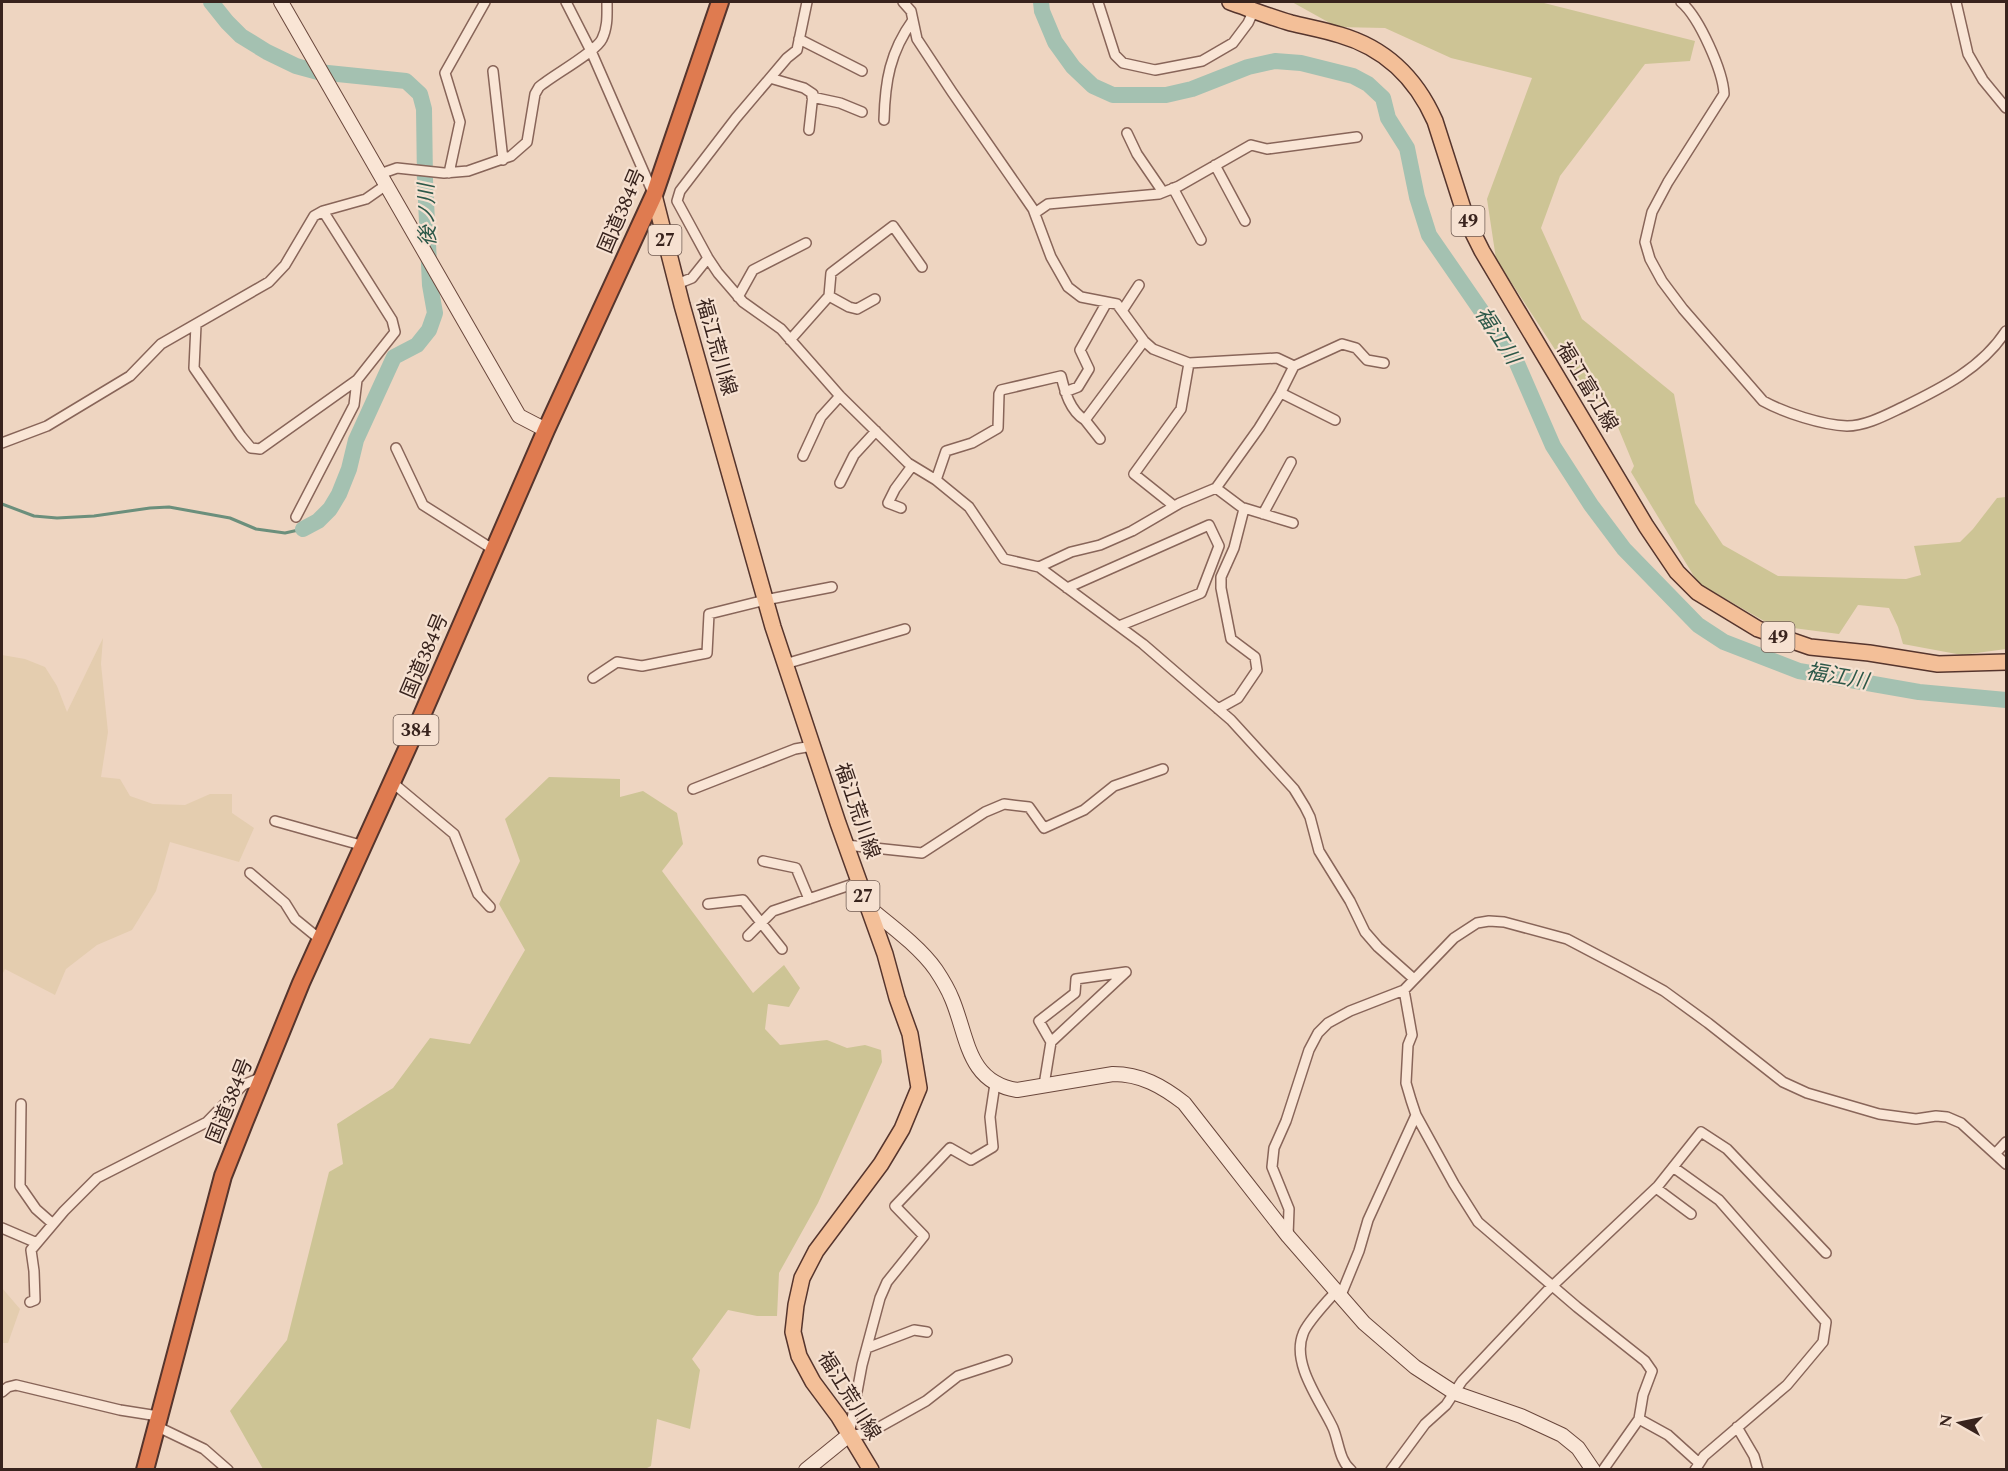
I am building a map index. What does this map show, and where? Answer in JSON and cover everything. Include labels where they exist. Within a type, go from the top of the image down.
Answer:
[{"type":"highway","name":"国道384号","points":[[145,1470],[223,1176],[301,983],[393,783],[546,430],[654,195],[720,2]]},
{"type":"main road","name":"福江富江線","points":[[1230,2],[1358,41],[1390,59],[1411,81],[1435,121],[1467,220],[1482,251],[1646,526],[1677,572],[1697,592],[1758,629],[1810,647],[1869,653],[1938,664],[2007,662]]},
{"type":"main road","name":"福江荒川線","points":[[654,195],[765,600],[910,1034],[919,1088],[902,1129],[881,1164],[816,1251],[802,1278],[795,1305],[793,1332],[799,1356],[813,1382],[870,1470]]},
{"type":"street","points":[[281,2],[519,416],[546,430]]},
{"type":"street","points":[[449,173],[460,122],[445,73],[485,2]]},
{"type":"street","points":[[566,2],[591,51],[654,195]]},
{"type":"street","points":[[2,443],[47,426],[130,376],[161,344],[269,282],[285,265],[314,216],[323,211],[366,199],[383,179],[397,168],[449,173],[468,171],[512,156],[527,142],[535,94],[539,87],[591,51],[602,40],[607,20],[607,2]]},
{"type":"street","points":[[807,2],[797,50],[787,58],[729,127],[680,191],[676,201],[708,258],[738,297],[781,329],[840,396],[912,466],[936,480],[969,507],[1004,558],[1039,567],[1119,626],[1218,709],[1260,750],[1293,789],[1310,817],[1319,851],[1346,893],[1365,932],[1378,948],[1414,979]]},
{"type":"street","points":[[903,2],[911,11],[917,39],[1035,213],[1051,257],[1068,287],[1081,297],[1117,304],[1144,341],[1153,349],[1189,363],[1277,358],[1294,366]]},
{"type":"street","points":[[1098,2],[1115,55],[1123,63],[1155,70],[1202,61],[1233,43],[1248,23],[1254,10]]},
{"type":"street","points":[[1681,2],[1686,5],[1717,62],[1724,82],[1724,94],[1668,182],[1652,212],[1646,242],[1650,259],[1662,281],[1683,309],[1763,401],[1774,407],[1821,421],[1847,426],[1865,423],[1890,414],[1932,393],[1966,372],[1987,354],[2007,331]]},
{"type":"street","points":[[1956,2],[1968,54],[1983,80],[2007,108]]},
{"type":"street","points":[[884,120],[885,93],[890,65],[900,38],[913,20]]},
{"type":"street","points":[[799,39],[862,71]]},
{"type":"street","points":[[493,71],[503,160]]},
{"type":"street","points":[[770,78],[804,88],[813,94],[809,130]]},
{"type":"street","points":[[812,97],[840,103],[862,112]]},
{"type":"street","points":[[1127,133],[1137,154],[1163,192]]},
{"type":"street","points":[[1035,213],[1048,204],[1163,192],[1251,145],[1268,148],[1357,137]]},
{"type":"street","points":[[1215,165],[1245,221]]},
{"type":"street","points":[[1173,188],[1201,240]]},
{"type":"street","points":[[196,325],[194,368],[251,448],[260,449],[357,380],[395,332],[392,320],[323,211]]},
{"type":"street","points":[[790,340],[829,296],[831,273],[893,226],[922,267]]},
{"type":"street","points":[[738,297],[753,270],[806,243]]},
{"type":"street","points":[[677,284],[692,278],[708,258]]},
{"type":"street","points":[[1122,311],[1139,285]]},
{"type":"street","points":[[829,296],[857,309],[875,299]]},
{"type":"street","points":[[1065,392],[1078,387],[1089,369],[1080,350],[1107,302]]},
{"type":"street","points":[[1085,420],[1144,341]]},
{"type":"street","points":[[1039,567],[1071,552],[1100,544],[1132,531],[1174,506],[1216,488],[1259,428],[1281,393],[1294,366],[1342,344],[1356,348],[1367,360],[1384,363]]},
{"type":"street","points":[[1174,506],[1134,474],[1181,409],[1189,363]]},
{"type":"street","points":[[936,480],[946,451],[972,443],[998,428],[1001,390],[1061,376],[1065,392],[1078,416],[1085,420],[1100,439]]},
{"type":"street","points":[[296,517],[354,405],[357,380]]},
{"type":"street","points":[[1281,393],[1335,420]]},
{"type":"street","points":[[803,456],[821,417],[840,396]]},
{"type":"street","points":[[840,483],[854,455],[876,431]]},
{"type":"street","points":[[396,448],[423,505],[494,550]]},
{"type":"street","points":[[1263,514],[1291,462]]},
{"type":"street","points":[[901,508],[888,503],[912,466]]},
{"type":"street","points":[[1216,488],[1244,508],[1293,523]]},
{"type":"street","points":[[1218,709],[1238,698],[1257,670],[1255,657],[1231,639],[1221,588],[1221,577],[1234,548],[1244,508]]},
{"type":"street","points":[[1067,588],[1209,525],[1219,546],[1201,593],[1119,626]]},
{"type":"street","points":[[593,678],[617,662],[642,666],[708,653],[709,614],[832,587]]},
{"type":"street","points":[[786,664],[905,629]]},
{"type":"street","points":[[693,789],[795,749],[812,746]]},
{"type":"street","points":[[846,846],[922,853],[985,812],[1004,804],[1029,807],[1044,828],[1084,810],[1114,786],[1163,769]]},
{"type":"street","points":[[393,783],[454,834],[478,894],[490,907]]},
{"type":"street","points":[[275,821],[364,846]]},
{"type":"street","points":[[763,861],[796,868],[809,899]]},
{"type":"street","points":[[250,873],[285,903],[295,919],[322,941]]},
{"type":"street","points":[[748,936],[773,912],[859,882]]},
{"type":"street","points":[[708,904],[743,900],[782,950]]},
{"type":"street","points":[[868,907],[934,968],[952,997],[969,1052],[983,1074],[994,1084],[1017,1090],[1125,1074],[1142,1078],[1166,1089],[1184,1102],[1288,1236],[1364,1323],[1415,1367],[1455,1393],[1521,1416],[1562,1435],[1578,1448],[1593,1470]]},
{"type":"street","points":[[1288,1236],[1289,1209],[1272,1167],[1274,1148],[1286,1121],[1309,1050],[1318,1033],[1328,1023],[1350,1011],[1404,990],[1454,938],[1478,923],[1489,921],[1504,922],[1566,939],[1664,992],[1708,1023],[1783,1082],[1807,1094],[1879,1114],[1916,1119],[1936,1116],[1947,1118],[1960,1124],[2007,1164]]},
{"type":"street","points":[[1044,1086],[1051,1042],[1126,972],[1076,979],[1075,993],[1039,1021],[1051,1042]]},
{"type":"street","points":[[1404,990],[1412,1035],[1408,1045],[1406,1083],[1416,1115],[1478,1222],[1553,1287],[1645,1361],[1652,1371],[1643,1395],[1639,1419],[1603,1470]]},
{"type":"street","points":[[30,1302],[35,1300],[31,1251],[53,1224],[98,1178],[207,1122],[243,1085],[262,1077]]},
{"type":"street","points":[[849,1435],[880,1298],[887,1282],[924,1236],[895,1206],[950,1148],[971,1160],[993,1147],[990,1117],[994,1084]]},
{"type":"street","points":[[21,1104],[20,1186],[36,1209],[53,1224]]},
{"type":"street","points":[[1351,1470],[1345,1465],[1333,1428],[1308,1382],[1299,1347],[1303,1332],[1339,1292],[1359,1251],[1368,1220],[1416,1115]]},
{"type":"street","points":[[1391,1470],[1425,1424],[1446,1405],[1462,1381],[1553,1287],[1656,1188],[1701,1132],[1726,1149],[1826,1253]]},
{"type":"street","points":[[1995,1154],[2007,1142]]},
{"type":"street","points":[[1639,1419],[1668,1435],[1697,1466],[1704,1456],[1787,1384],[1823,1342],[1826,1322],[1719,1200],[1673,1167]]},
{"type":"street","points":[[1656,1188],[1691,1214]]},
{"type":"street","points":[[2,1228],[37,1243]]},
{"type":"street","points":[[867,1348],[914,1330],[927,1332]]},
{"type":"street","points":[[806,1470],[849,1435],[867,1434],[926,1401],[958,1376],[1007,1360]]},
{"type":"street","points":[[2,1392],[8,1387],[16,1386],[157,1421],[204,1449],[228,1470]]},
{"type":"street","points":[[1737,1427],[1754,1456],[1758,1470]]},
{"type":"shaded area","points":[[1292,2],[1540,2],[1695,41],[1690,61],[1645,64],[1560,176],[1541,228],[1582,319],[1674,394],[1695,503],[1723,545],[1778,576],[1906,579],[1921,575],[1914,546],[1960,542],[1997,498],[2006,497],[2006,649],[1962,655],[1903,644],[1889,608],[1858,605],[1839,634],[1771,625],[1698,583],[1631,472],[1634,466],[1613,415],[1569,371],[1496,259],[1487,199],[1532,78],[1451,58],[1385,28],[1337,27]]},
{"type":"shaded area","points":[[103,638],[101,664],[108,732],[101,777],[120,779],[130,796],[153,804],[185,805],[210,794],[232,794],[232,813],[254,828],[239,862],[170,842],[156,891],[132,930],[97,945],[66,969],[55,995],[5,969],[2,975],[2,655],[25,659],[45,667],[57,686],[67,712]]},
{"type":"shaded area","points":[[549,777],[620,779],[620,797],[643,791],[677,813],[683,844],[662,871],[753,993],[784,965],[800,988],[789,1007],[768,1004],[765,1029],[780,1045],[827,1040],[847,1048],[865,1045],[881,1050],[882,1062],[818,1203],[779,1273],[777,1316],[757,1316],[728,1310],[692,1359],[700,1370],[690,1429],[657,1419],[651,1466],[645,1469],[263,1469],[230,1411],[287,1340],[329,1172],[343,1164],[337,1124],[393,1088],[430,1038],[470,1044],[525,950],[499,904],[520,861],[505,819]]},
{"type":"shaded area","points":[[2,1288],[20,1309],[8,1343],[2,1343]]},
{"type":"waterway","name":"後ノ川","points":[[211,2],[241,36],[267,52],[296,66],[318,72],[406,81],[420,94],[424,109],[430,285],[435,313],[429,330],[417,345],[394,357],[356,440],[349,469],[330,509],[318,521],[303,529]]},
{"type":"waterway","name":"福江川","points":[[1041,2],[1042,11],[1055,42],[1073,67],[1093,86],[1113,95],[1166,95],[1192,89],[1248,67],[1275,61],[1301,63],[1353,76],[1368,84],[1383,98],[1388,118],[1407,148],[1417,197],[1429,235],[1516,361],[1553,446],[1591,505],[1624,549],[1698,625],[1724,642],[1799,671],[1919,692],[2006,700]]},
{"type":"waterway","points":[[2,504],[34,516],[57,518],[169,507],[230,518],[256,529],[285,533],[303,529]]}]
